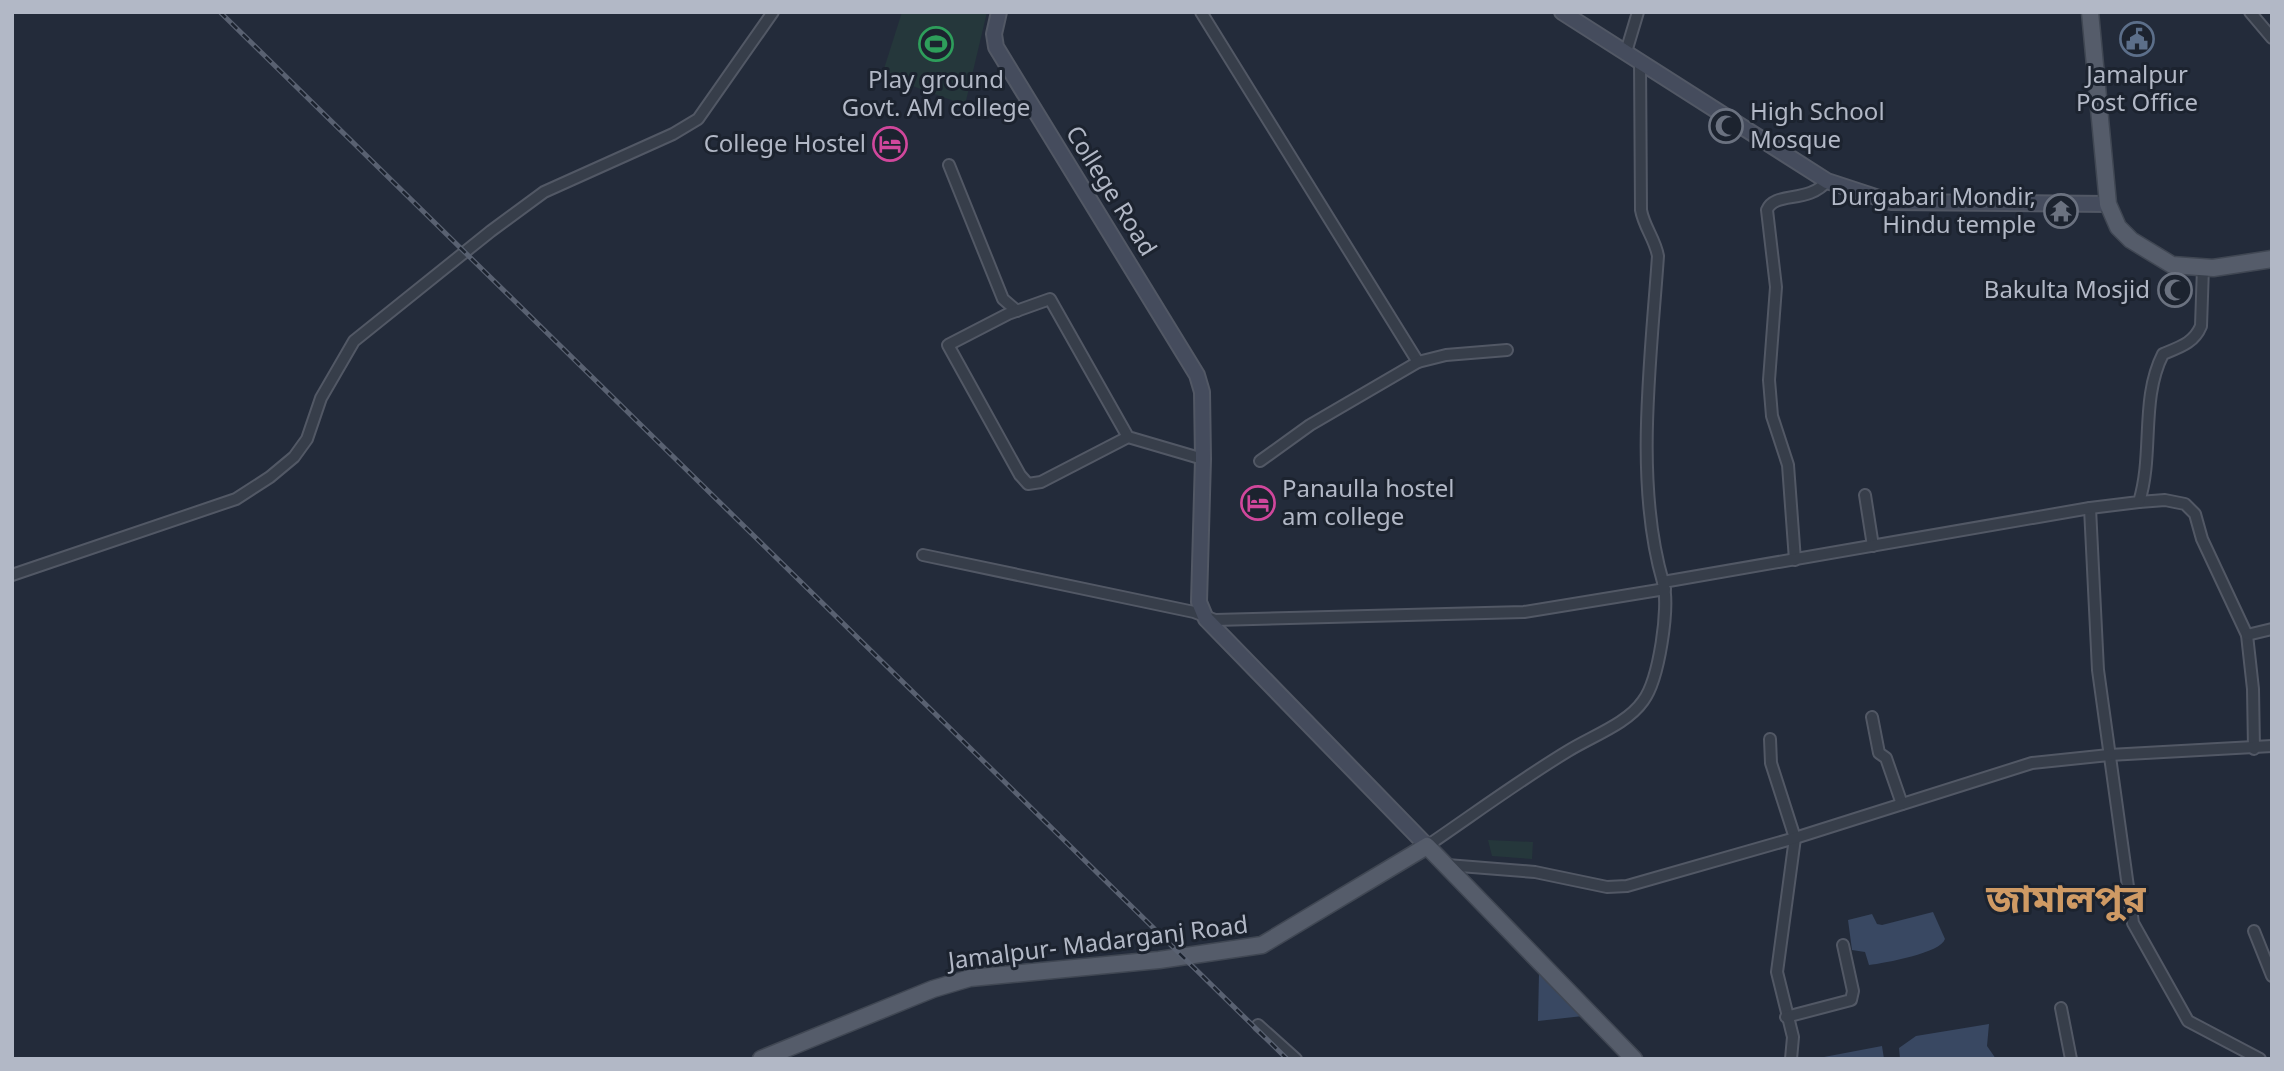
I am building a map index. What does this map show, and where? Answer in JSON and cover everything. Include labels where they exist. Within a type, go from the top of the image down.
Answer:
[{"type":"main road","name":"College Road","points":[[999,12],[994,34],[996,47],[1197,375],[1202,392],[1203,459]]},
{"type":"main road","points":[[1562,12],[1827,181],[1891,202],[2108,204]]},
{"type":"main road","points":[[2090,12],[2108,204],[2118,227],[2130,240],[2172,265],[2203,267],[2272,259]]},
{"type":"main road","points":[[1203,459],[1199,602],[1206,619],[1634,1059]]},
{"type":"main road","name":"Jamalpur- Madarganj Road","points":[[761,1059],[933,989],[970,978],[1159,960],[1262,945],[1427,846]]},
{"type":"street","points":[[12,575],[236,499],[270,477],[294,457],[307,439],[321,397],[360,335],[491,230],[544,192],[625,156],[698,119],[773,12]]},
{"type":"street","points":[[1201,12],[1418,362]]},
{"type":"street","points":[[1626,52],[1638,12]]},
{"type":"street","points":[[2250,12],[2272,38]]},
{"type":"street","points":[[1427,846],[1567,751],[1631,715],[1645,700],[1656,667],[1664,586],[1656,556],[1646,444],[1658,256],[1654,238],[1644,223],[1641,210],[1640,61]]},
{"type":"street","points":[[949,165],[1003,299],[1017,311]]},
{"type":"street","points":[[1795,560],[1788,464],[1772,416],[1769,380],[1776,287],[1767,210],[1776,200],[1817,192],[1827,181]]},
{"type":"street","points":[[2139,502],[2145,482],[2148,419],[2157,366],[2163,354],[2190,342],[2198,334],[2201,326],[2203,267]]},
{"type":"street","points":[[999,318],[1003,299]]},
{"type":"street","points":[[1128,437],[1050,299],[999,318],[948,345],[1028,484],[1041,482],[1128,437],[1203,459]]},
{"type":"street","points":[[1260,461],[1310,425],[1418,362],[1446,355],[1507,350]]},
{"type":"street","points":[[1865,495],[1873,546]]},
{"type":"street","points":[[923,555],[1194,612],[1206,619],[1524,612],[1795,560],[2090,508],[2165,500],[2185,504],[2195,514],[2202,539],[2247,635],[2253,689],[2254,749]]},
{"type":"street","points":[[2090,508],[2098,670],[2109,755],[2117,788],[2133,923],[2188,1021],[2260,1059]]},
{"type":"street","points":[[2247,635],[2272,629]]},
{"type":"street","points":[[1872,717],[1879,752],[1886,758],[1902,804]]},
{"type":"street","points":[[1770,739],[1771,763],[1795,838],[1777,972],[1793,1037],[1791,1059]]},
{"type":"street","points":[[1447,865],[1535,872],[1607,887],[1627,886],[1795,838],[2032,763],[2109,755],[2272,746]]},
{"type":"street","points":[[2254,931],[2272,976]]},
{"type":"street","points":[[1786,1017],[1851,1000],[1853,991],[1843,945]]},
{"type":"street","points":[[2061,1008],[2071,1059]]},
{"type":"street","points":[[1258,1025],[1296,1059]]},
{"type":"shaded area","name":"Play ground Govt. AM college","points":[[902,12],[987,12],[965,105],[882,75]]},
{"type":"shaded area","points":[[1488,840],[1533,842],[1532,859],[1492,856]]},
{"type":"water","points":[[1933,912],[1945,939],[1934,949],[1869,965],[1865,952],[1852,950],[1848,920],[1872,914],[1877,924],[1882,925]]},
{"type":"water","points":[[1539,973],[1583,1016],[1538,1021]]},
{"type":"water","points":[[1989,1024],[1987,1046],[1996,1059],[1900,1059],[1899,1048],[1916,1036]]},
{"type":"water","points":[[1882,1046],[1884,1059],[1824,1059],[1824,1057]]},
{"type":"railway","points":[[220,12],[1287,1059]]},
{"type":"place","name":"Jamalpur Post Office","points":[[2137,39]]},
{"type":"place","name":"Play ground Govt. AM college","points":[[936,44]]},
{"type":"place","name":"High School Mosque","points":[[1726,126]]},
{"type":"place","name":"College Hostel","points":[[890,144]]},
{"type":"place","name":"Durgabari Mondir, Hindu temple","points":[[2061,211]]},
{"type":"place","name":"Bakulta Mosjid","points":[[2175,290]]},
{"type":"place","name":"Panaulla hostel am college","points":[[1258,503]]},
{"type":"district","name":"জামালপুর","points":[[2066,899]]}]
